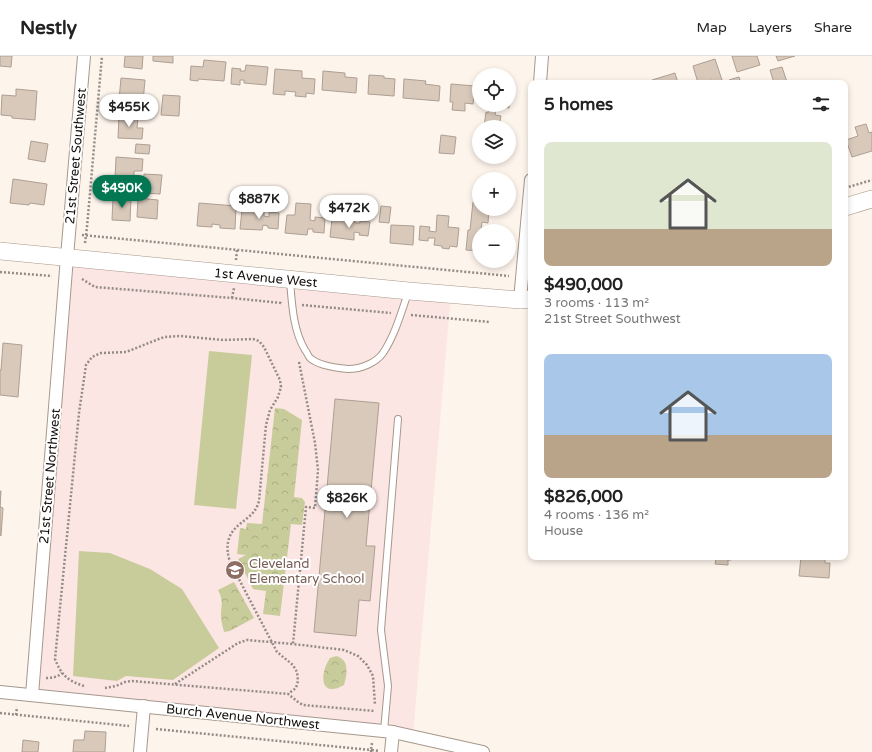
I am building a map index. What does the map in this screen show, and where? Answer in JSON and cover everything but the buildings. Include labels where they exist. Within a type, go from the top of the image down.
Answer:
[{"type":"street","name":"21st Street Southwest","points":[[66,257],[84,56]]},
{"type":"street","points":[[540,80],[542,56]]},
{"type":"street","points":[[848,206],[872,199]]},
{"type":"street","points":[[526,299],[522,278],[528,213]]},
{"type":"street","name":"1st Avenue West","points":[[0,251],[409,291],[526,299]]},
{"type":"street","name":"21st Street Northwest","points":[[32,695],[66,257]]},
{"type":"street","name":"Burch Avenue Northwest","points":[[0,692],[389,731],[483,752]]},
{"type":"street","points":[[140,752],[144,706]]},
{"type":"street","points":[[389,731],[391,752]]},
{"type":"lane","points":[[290,280],[292,304],[297,329],[302,345],[310,358],[320,364],[350,369],[360,368],[372,363],[383,354],[409,291]]},
{"type":"lane","points":[[389,731],[388,686],[381,630],[398,419]]},
{"type":"path","points":[[85,243],[102,56]]},
{"type":"path","points":[[848,187],[872,180]]},
{"type":"path","points":[[80,235],[522,278]]},
{"type":"path","points":[[236,261],[237,250]]},
{"type":"path","points":[[0,272],[54,276]]},
{"type":"path","points":[[82,274],[82,279]]},
{"type":"path","points":[[77,279],[82,279],[95,287],[490,322]]},
{"type":"path","points":[[232,298],[234,287]]},
{"type":"path","points":[[282,303],[284,310]]},
{"type":"path","points":[[86,686],[73,682],[62,673],[59,670],[55,659],[79,413],[86,365],[92,357],[101,353],[126,352],[164,337],[180,336],[223,340],[253,339],[259,341],[264,347],[280,380],[281,388],[278,397],[270,410],[266,425],[259,501],[255,510],[249,517],[235,528],[228,543],[227,552],[230,562],[277,652],[293,665],[297,672],[298,681],[296,688],[288,694]]},
{"type":"path","points":[[293,644],[306,507],[315,508],[318,470],[315,443],[297,355]]},
{"type":"path","points":[[175,684],[238,643],[246,640],[344,650],[358,656],[368,665],[373,676],[374,717]]},
{"type":"path","points":[[44,678],[59,676],[62,673]]},
{"type":"path","points":[[100,688],[107,688],[132,681],[175,684],[288,694],[303,705],[375,712]]},
{"type":"path","points":[[16,715],[17,707]]},
{"type":"path","points":[[0,713],[130,726]]},
{"type":"path","points":[[156,729],[371,750],[371,752]]},
{"type":"shaded area","name":"Cleveland Elementary School","points":[[67,257],[451,294],[413,736],[32,695]]},
{"type":"green space","points":[[209,351],[252,355],[236,509],[194,505]]},
{"type":"green space","points":[[275,408],[284,409],[302,420],[294,497],[302,498],[305,502],[302,525],[291,524],[280,616],[263,614],[266,591],[253,589],[238,559],[246,555],[237,554],[240,528],[246,529],[247,523],[262,524]]},
{"type":"green space","points":[[79,551],[110,553],[150,569],[182,589],[219,648],[173,680],[126,676],[117,681],[73,676]]},
{"type":"green space","points":[[234,582],[254,618],[230,631],[224,632],[221,618],[222,600],[218,590]]},
{"type":"green space","points":[[336,656],[344,660],[346,677],[344,685],[336,689],[330,689],[326,687],[324,683],[324,671],[330,658]]},
{"type":"place","name":"Cleveland Elementary School","points":[[235,570]]}]
